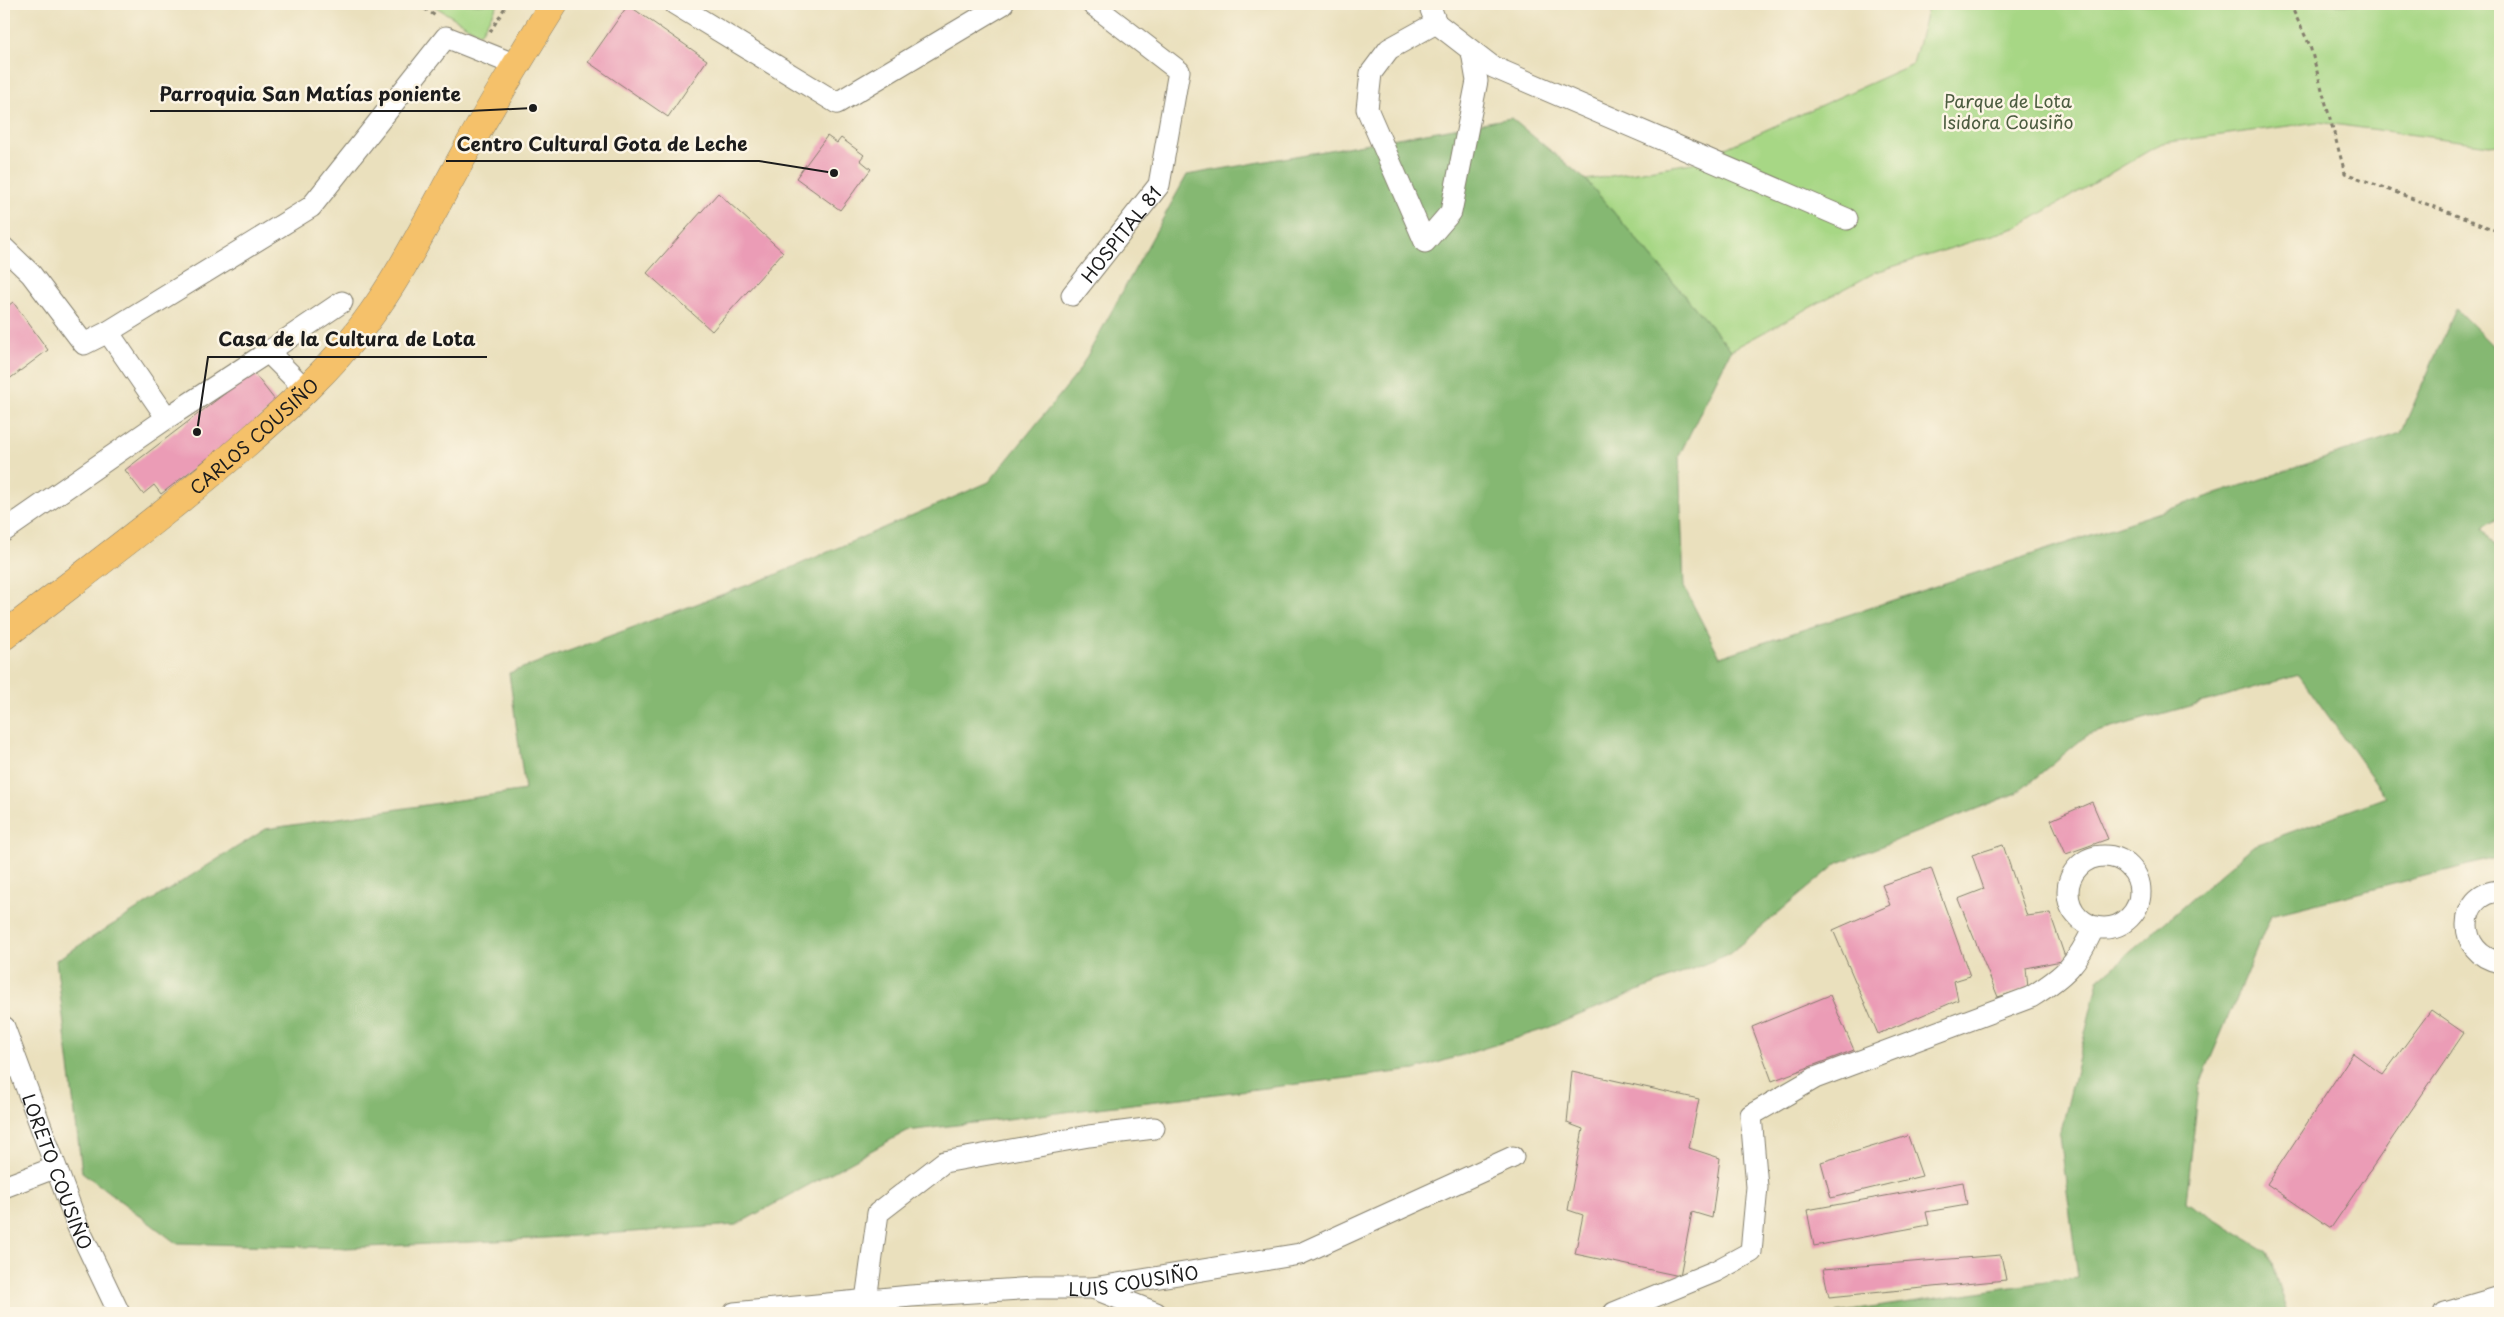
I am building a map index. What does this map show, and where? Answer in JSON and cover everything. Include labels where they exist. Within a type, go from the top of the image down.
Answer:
[{"type":"main road","name":"CARLOS COUSIÑO","points":[[4,636],[212,473],[306,390],[362,326],[389,288],[516,65],[554,4]]},
{"type":"street","points":[[675,4],[837,103],[1003,4]]},
{"type":"street","name":"HOSPITAL 81","points":[[1072,295],[1159,185],[1179,71],[1092,4]]},
{"type":"street","points":[[1472,52],[1477,81],[1451,212],[1425,242],[1367,109],[1371,73],[1388,49],[1433,14],[1472,52],[1493,68],[1847,219]]},
{"type":"street","points":[[4,248],[31,274],[84,344],[108,332],[311,207],[446,37],[516,65]]},
{"type":"street","points":[[4,531],[167,418],[342,302]]},
{"type":"street","points":[[108,332],[167,418]]},
{"type":"street","points":[[268,352],[306,390]]},
{"type":"street","points":[[2500,890],[2478,899],[2472,907],[2466,927],[2473,946],[2480,954],[2489,960],[2500,962]]},
{"type":"street","points":[[1614,1313],[1716,1271],[1751,1252],[1757,1187],[1751,1115],[1815,1078],[2031,997],[2060,978],[2082,953],[2094,927]]},
{"type":"street","name":"LORETO COUSIÑO","points":[[4,1027],[54,1168],[94,1264],[119,1313]]},
{"type":"street","points":[[866,1300],[878,1212],[944,1162],[1089,1136],[1154,1128]]},
{"type":"street","name":"LUIS COUSIÑO","points":[[734,1313],[866,1300],[1034,1288],[1093,1288],[1300,1254],[1513,1158]]},
{"type":"street","points":[[4,1187],[54,1168]]},
{"type":"street","points":[[1093,1288],[1156,1313]]},
{"type":"street","points":[[2445,1313],[2500,1297]]},
{"type":"path","points":[[2290,4],[2310,46],[2345,173],[2500,232]]},
{"type":"green space","points":[[431,4],[498,4],[480,34]]},
{"type":"green space","name":"Parque de Lota Isidora Cousiño","points":[[1929,4],[2500,4],[2500,144],[2489,145],[2318,122],[2162,143],[2018,227],[1876,272],[1731,350],[1586,180],[1692,163],[1913,64]]},
{"type":"green space","points":[[1511,118],[1586,180],[1731,350],[1679,456],[1684,587],[1720,657],[2401,433],[2456,309],[2500,353],[2500,517],[2483,528],[2500,553],[2500,857],[2271,915],[2199,1086],[2186,1202],[2268,1252],[2287,1313],[1837,1313],[2078,1277],[2060,1135],[2098,980],[2253,846],[2386,797],[2299,675],[2087,735],[2017,793],[1838,863],[1729,954],[1545,1029],[1415,1070],[907,1131],[736,1225],[515,1240],[346,1248],[176,1243],[82,1172],[56,960],[266,829],[525,790],[509,673],[775,575],[989,482],[1077,374],[1187,175]]},
{"type":"building","points":[[628,5],[707,60],[668,117],[588,62]]},
{"type":"building","points":[[827,136],[837,143],[841,138],[864,155],[860,160],[871,169],[840,210],[796,178]]},
{"type":"building","points":[[718,193],[783,252],[712,331],[647,273]]},
{"type":"building","points":[[13,302],[48,350],[4,383],[4,309]]},
{"type":"building","points":[[253,372],[278,404],[161,494],[154,485],[143,494],[125,470]]},
{"type":"building","points":[[2092,802],[2108,839],[2066,854],[2051,820]]},
{"type":"building","points":[[2003,845],[2027,916],[2050,913],[2066,960],[2026,968],[2028,988],[1998,997],[1958,899],[1984,889],[1972,855]]},
{"type":"building","points":[[1931,868],[1970,976],[1954,981],[1958,1000],[1878,1034],[1833,930],[1890,905],[1882,885]]},
{"type":"building","points":[[1830,995],[1854,1050],[1772,1081],[1752,1027]]},
{"type":"building","points":[[2431,1010],[2464,1033],[2331,1228],[2267,1184],[2353,1053],[2383,1075]]},
{"type":"building","points":[[1572,1071],[1699,1099],[1689,1148],[1720,1158],[1712,1218],[1692,1212],[1680,1276],[1575,1254],[1583,1215],[1568,1210],[1583,1129],[1567,1123]]},
{"type":"building","points":[[1908,1136],[1922,1176],[1831,1198],[1821,1162]]},
{"type":"building","points":[[1963,1182],[1967,1205],[1926,1212],[1929,1225],[1814,1246],[1807,1210]]},
{"type":"building","points":[[2001,1255],[2006,1280],[1829,1297],[1823,1269]]},
{"type":"place","name":"Parroquia San Matías poniente","points":[[533,108]]},
{"type":"place","name":"Centro Cultural Gota de Leche","points":[[834,173]]},
{"type":"place","name":"Casa de la Cultura de Lota","points":[[197,432]]}]
